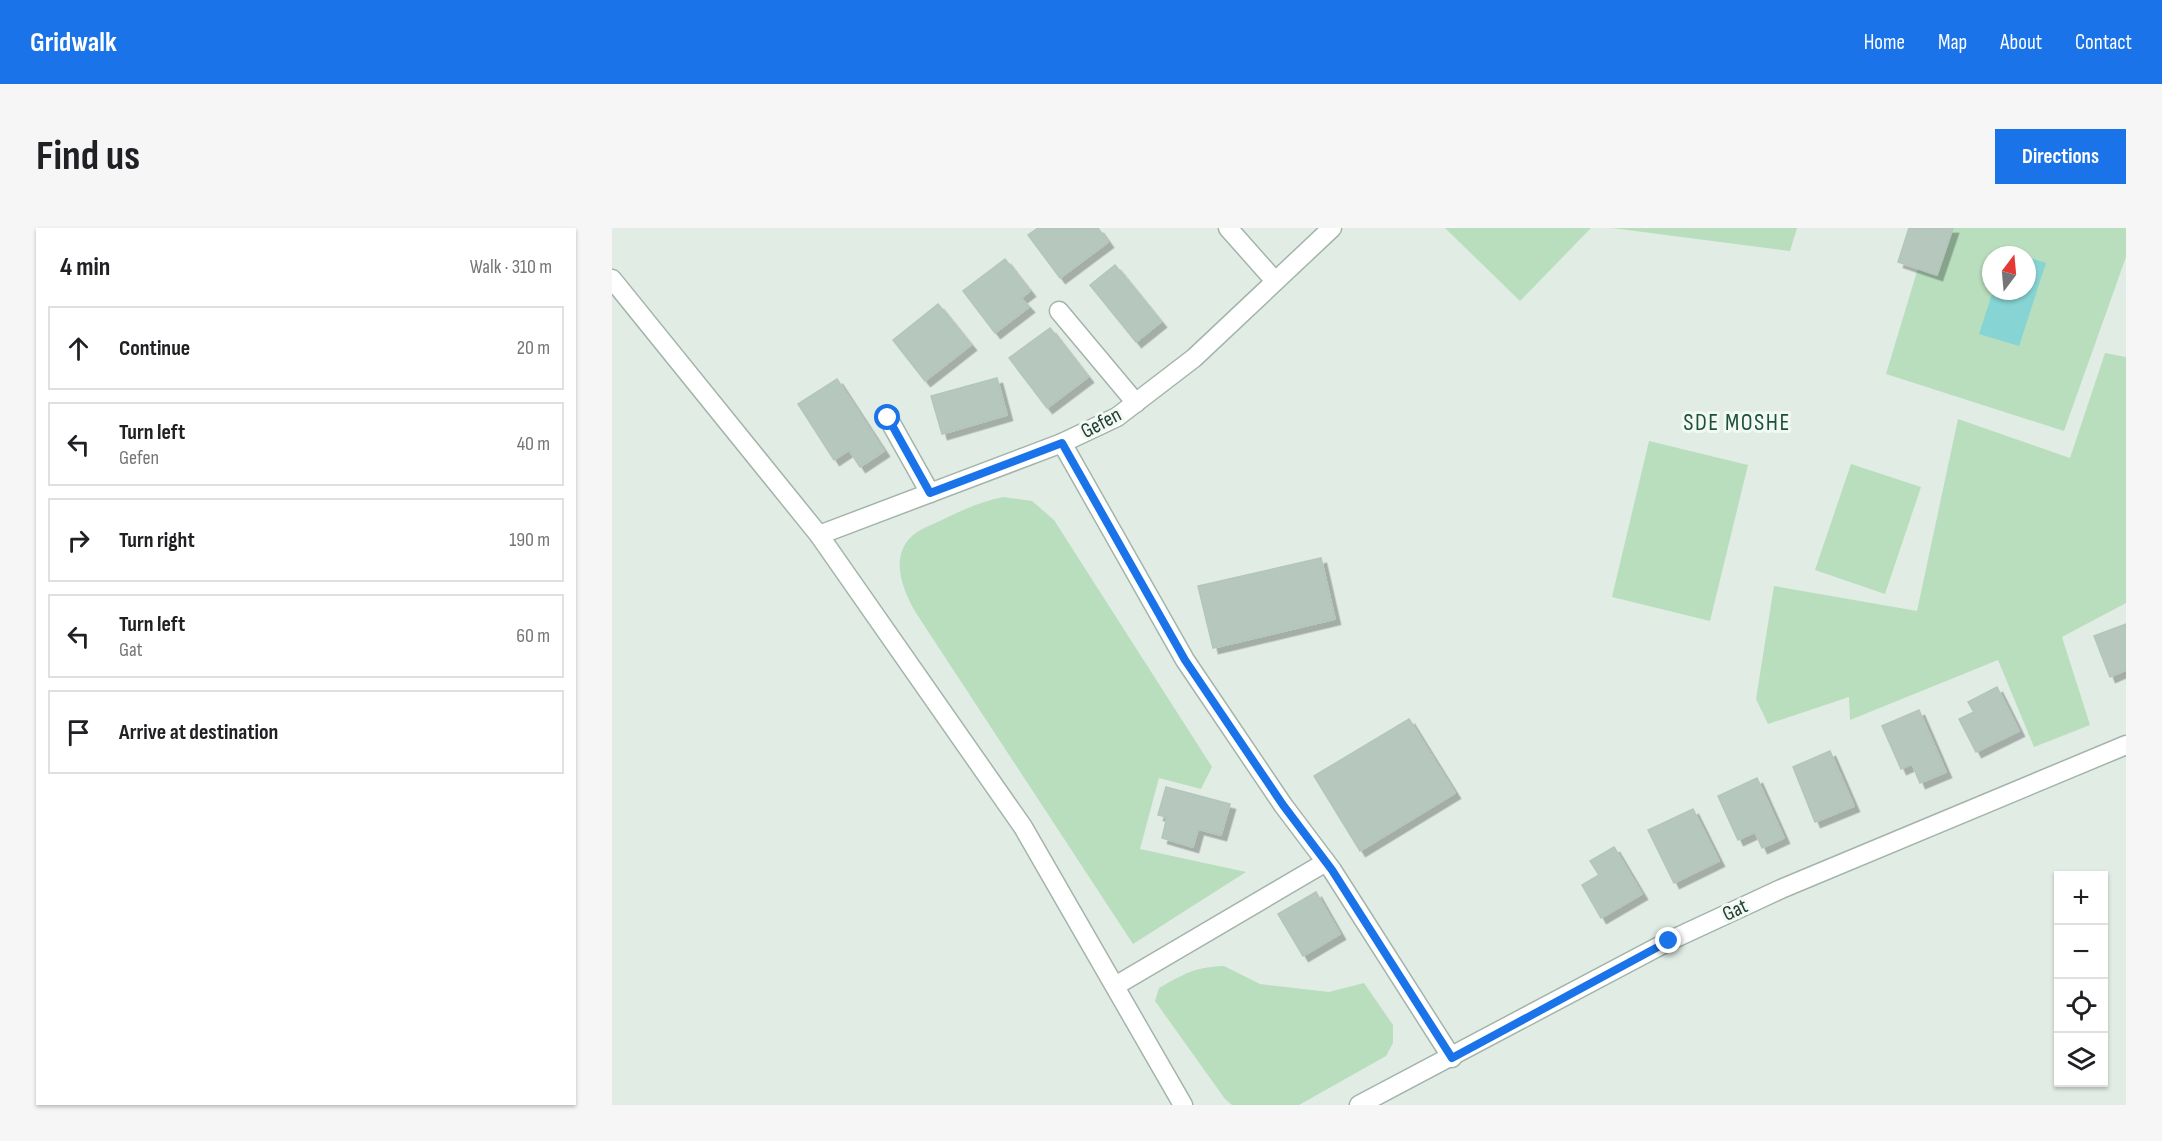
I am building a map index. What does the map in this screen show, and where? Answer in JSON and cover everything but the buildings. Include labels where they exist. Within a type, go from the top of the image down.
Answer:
[{"type":"street","points":[[1228,228],[1275,281]]},
{"type":"street","name":"Gefen","points":[[819,535],[1062,443],[1117,417],[1194,358],[1332,228]]},
{"type":"street","points":[[612,279],[819,535],[1023,827],[1183,1105]]},
{"type":"street","points":[[1059,311],[1136,403]]},
{"type":"street","points":[[888,418],[930,493]]},
{"type":"street","points":[[1062,443],[1185,660],[1283,805],[1326,862],[1452,1058]]},
{"type":"street","name":"Gat","points":[[1359,1105],[1452,1058],[1679,936],[1791,885],[2126,745]]},
{"type":"street","points":[[1114,986],[1326,862]]},
{"type":"green space","points":[[1445,228],[1591,228],[1520,301]]},
{"type":"green space","points":[[1612,228],[1797,228],[1790,251]]},
{"type":"green space","points":[[1953,228],[2126,228],[2126,257],[2064,431],[1886,374],[1918,268],[1937,274]]},
{"type":"green space","points":[[2105,353],[2126,357],[2126,603],[2062,637],[2090,725],[2034,747],[1998,660],[1850,720],[1849,697],[1768,724],[1756,699],[1774,586],[1917,611],[1958,419],[2070,458]]},
{"type":"green space","points":[[1649,441],[1748,465],[1710,621],[1612,597]]},
{"type":"green space","points":[[1851,464],[1921,487],[1885,594],[1815,570]]},
{"type":"green space","points":[[1003,497],[1032,501],[1054,520],[1212,767],[1201,789],[1159,778],[1140,849],[1246,872],[1133,944],[916,613],[907,596],[901,576],[900,557],[903,548],[913,535],[967,508]]},
{"type":"green space","points":[[1224,966],[1260,984],[1329,992],[1364,983],[1393,1025],[1393,1043],[1386,1056],[1299,1105],[1232,1105],[1225,1099],[1155,1001],[1159,988],[1183,975],[1205,968]]},
{"type":"water","points":[[2036,260],[2046,263],[2036,294]]},
{"type":"water","points":[[1990,300],[2034,300],[2019,346],[1979,334]]},
{"type":"district","name":"SDE MOSHE","points":[[1737,422]]},
{"type":"route","points":[[888,418],[930,493],[1062,443],[1185,660],[1283,805],[1332,870],[1452,1058],[1669,941]]}]
